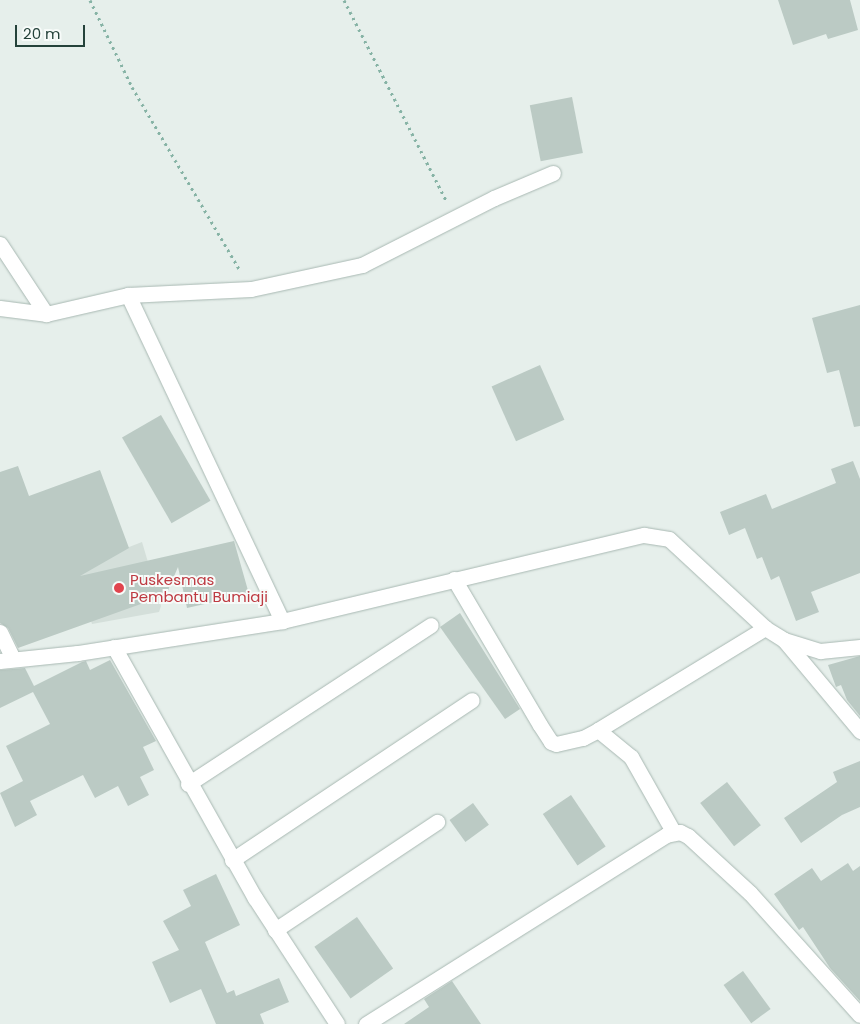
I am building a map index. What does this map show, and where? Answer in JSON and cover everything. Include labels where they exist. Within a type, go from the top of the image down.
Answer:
[{"type":"street","points":[[0,308],[46,314],[128,295],[251,289],[362,265],[455,218],[553,173]]},
{"type":"street","points":[[0,244],[46,314]]},
{"type":"street","points":[[128,295],[282,621]]},
{"type":"street","points":[[0,632],[7,660],[114,647],[282,621],[626,538],[655,536],[669,539],[765,628],[784,640],[820,651],[860,647]]},
{"type":"street","points":[[454,579],[551,742],[571,741],[598,730],[765,628]]},
{"type":"street","points":[[188,784],[431,625]]},
{"type":"street","points":[[784,640],[860,731]]},
{"type":"street","points":[[114,647],[188,784],[232,860],[275,930],[337,1024]]},
{"type":"street","points":[[232,860],[472,700]]},
{"type":"street","points":[[598,730],[631,757],[674,833]]},
{"type":"street","points":[[275,930],[437,822]]},
{"type":"street","points":[[366,1024],[674,833],[688,836],[750,893],[860,1015]]},
{"type":"path","points":[[90,0],[132,87],[251,289]]},
{"type":"path","points":[[344,0],[455,218]]},
{"type":"shaded area","name":"Puskesmas Pembantu Bumiaji","points":[[142,542],[161,606],[159,612],[92,624],[75,568]]},
{"type":"building","points":[[778,0],[850,0],[858,30],[828,39],[826,34],[793,45]]},
{"type":"building","points":[[572,97],[583,153],[541,161],[530,105]]},
{"type":"building","points":[[860,305],[860,426],[854,427],[839,370],[827,373],[812,318]]},
{"type":"building","points":[[540,365],[564,420],[516,441],[492,387]]},
{"type":"building","points":[[161,415],[211,501],[172,523],[122,437]]},
{"type":"building","points":[[853,461],[860,479],[860,573],[811,592],[819,612],[796,621],[779,576],[771,580],[762,557],[757,559],[745,528],[729,535],[720,512],[766,494],[772,509],[836,483],[831,469]]},
{"type":"building","points":[[18,466],[29,496],[100,470],[129,548],[80,576],[234,541],[249,594],[187,608],[178,567],[166,595],[18,648],[8,628],[0,623],[0,472]]},
{"type":"building","points":[[460,613],[520,709],[505,719],[440,627]]},
{"type":"building","points":[[860,656],[860,716],[847,700],[841,685],[836,687],[828,665]]},
{"type":"building","points":[[110,660],[156,741],[143,747],[154,770],[140,777],[149,795],[128,806],[118,786],[95,798],[83,775],[30,801],[37,815],[15,827],[0,793],[23,781],[6,746],[50,724],[33,692],[0,708],[0,670],[25,668],[34,686],[82,662],[86,661],[90,670]]},
{"type":"building","points":[[860,761],[860,807],[842,815],[801,843],[784,818],[837,782],[833,772]]},
{"type":"building","points":[[727,782],[761,825],[734,846],[700,803]]},
{"type":"building","points":[[571,795],[606,846],[577,865],[543,814]]},
{"type":"building","points":[[473,803],[489,825],[465,842],[450,820]]},
{"type":"building","points":[[848,863],[853,871],[860,866],[860,1001],[830,968],[803,927],[799,930],[774,894],[812,868],[821,881]]},
{"type":"building","points":[[216,874],[240,925],[205,942],[227,993],[234,990],[236,996],[279,978],[289,1002],[260,1014],[264,1024],[216,1024],[201,989],[170,1003],[152,962],[179,950],[163,921],[191,906],[183,890]]},
{"type":"building","points":[[357,917],[393,969],[351,998],[314,947]]},
{"type":"building","points":[[743,971],[771,1009],[751,1023],[724,985]]},
{"type":"building","points":[[452,981],[481,1024],[404,1024],[429,1007],[424,999]]},
{"type":"place","name":"Puskesmas Pembantu Bumiaji","points":[[119,588]]}]
